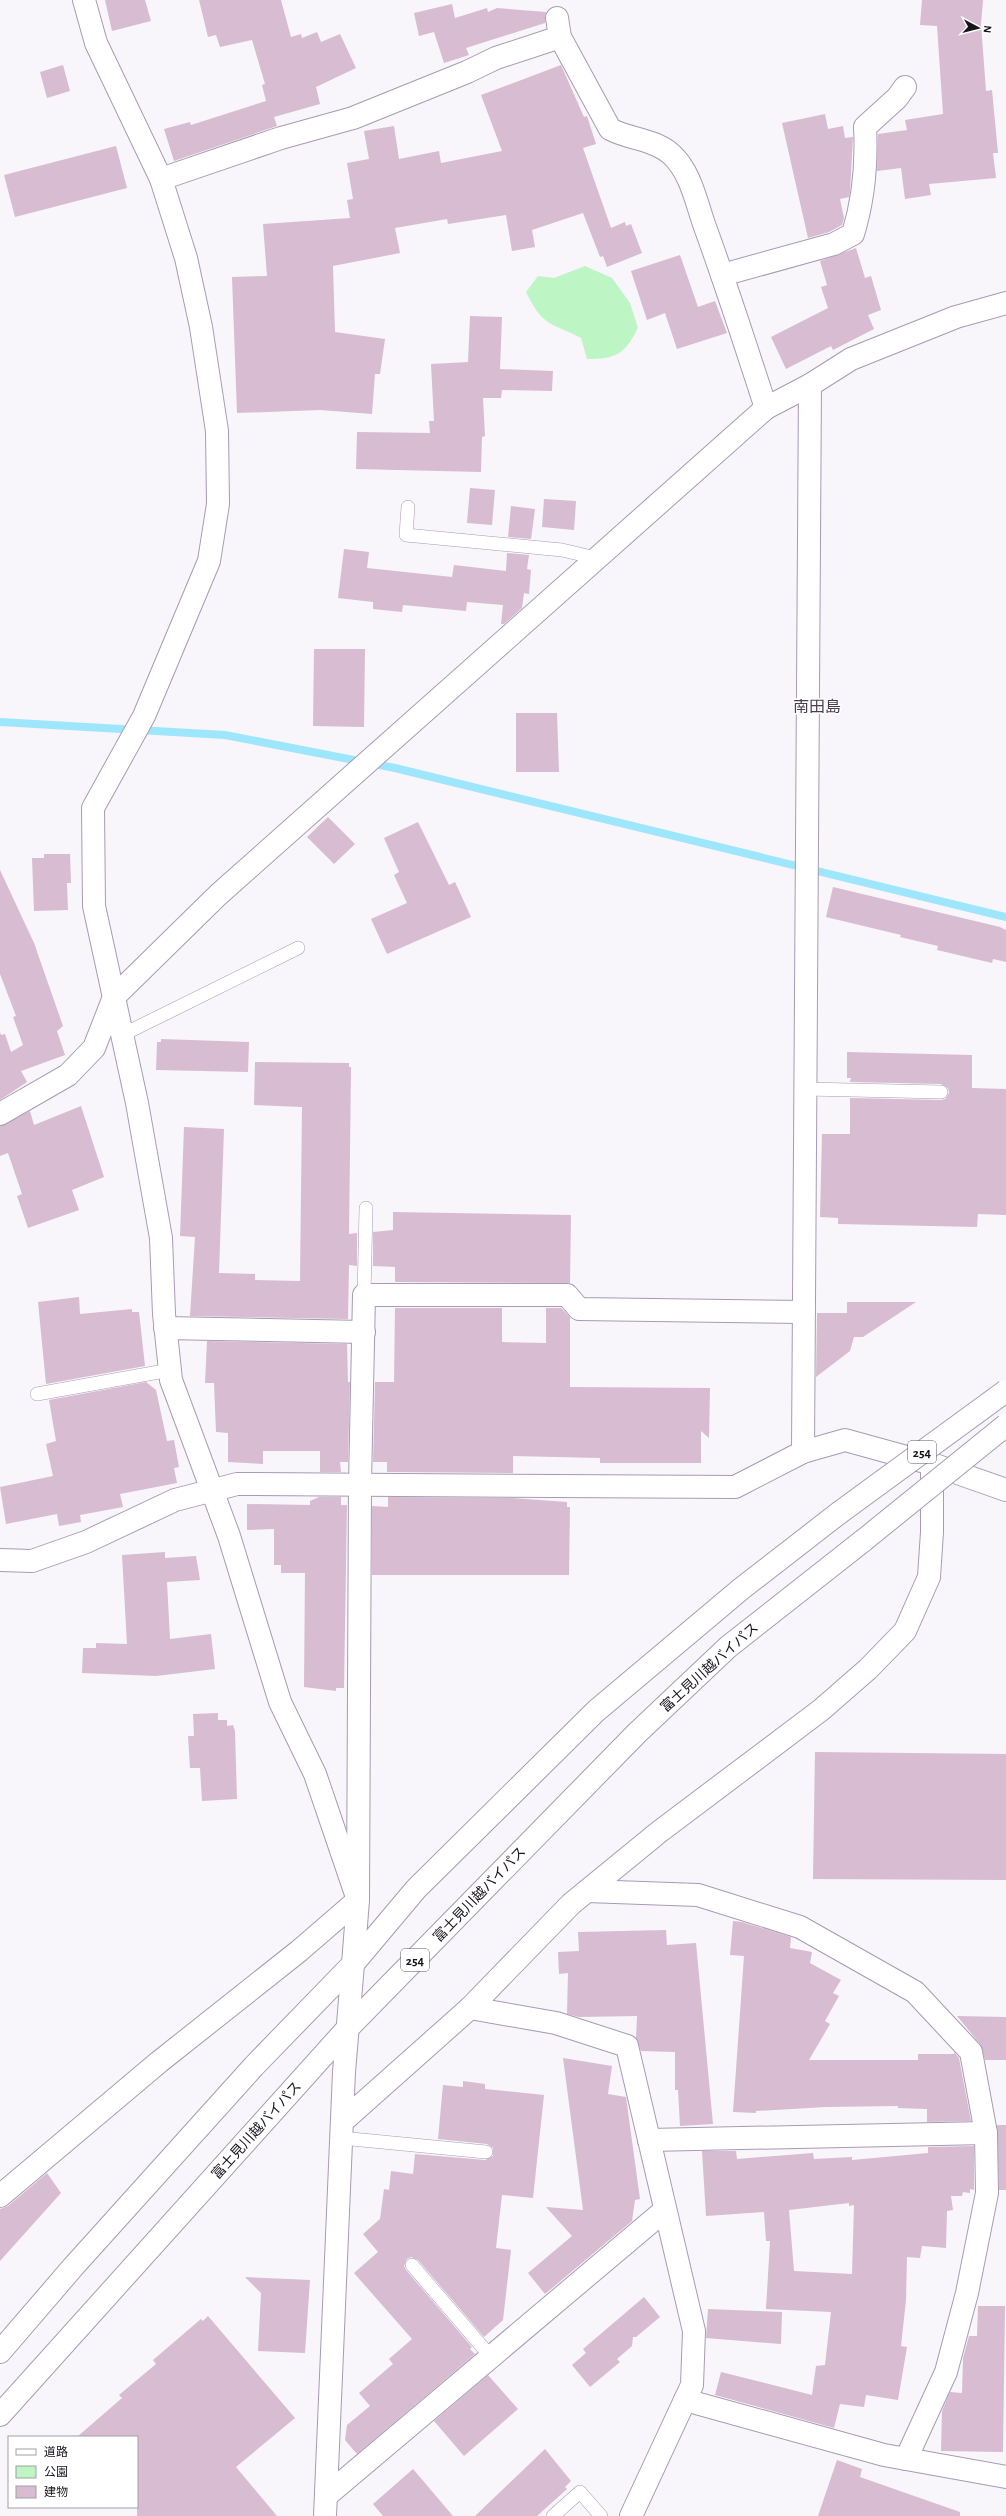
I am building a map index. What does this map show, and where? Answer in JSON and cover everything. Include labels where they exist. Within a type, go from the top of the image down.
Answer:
[{"type":"main road","points":[[84,0],[96,43],[161,179],[186,258],[200,327],[217,431],[218,504],[209,561],[144,716],[93,808],[94,906],[137,1103],[161,1238],[166,1328],[171,1380],[229,1536],[280,1702],[315,1774],[358,1900]]},
{"type":"main road","points":[[161,179],[281,138],[353,118],[467,72],[559,28],[610,129],[622,136],[652,144],[670,153],[684,169],[722,275],[766,408]]},
{"type":"main road","points":[[722,275],[834,244],[853,234],[862,205],[867,160],[865,127],[897,98],[905,87]]},
{"type":"main road","points":[[0,1114],[68,1075],[94,1048],[114,997],[218,895],[766,408],[810,385],[851,358],[956,317],[1006,303]]},
{"type":"main road","points":[[803,1452],[810,385]]},
{"type":"main road","points":[[326,2506],[347,2029],[358,1900],[360,1483],[364,1295],[567,1295],[579,1309],[804,1312]]},
{"type":"main road","points":[[166,1328],[364,1332]]},
{"type":"main road","name":"254","points":[[0,2352],[73,2267],[249,2072],[353,1964],[416,1889],[596,1711],[741,1589],[839,1513],[1006,1391]]},
{"type":"main road","name":"富士見川越バイパス","points":[[0,2415],[347,2029],[642,1728],[728,1647],[864,1540],[1006,1425]]},
{"type":"main road","points":[[0,1560],[32,1561],[86,1542],[174,1500],[237,1484],[360,1483],[735,1487],[803,1452],[845,1440],[932,1464],[1006,1490]]},
{"type":"main road","points":[[342,2130],[470,2008],[571,1904],[659,1832],[821,1710],[868,1669],[905,1631],[929,1577],[932,1532],[932,1464]]},
{"type":"main road","points":[[587,1891],[698,1895],[800,1927],[915,1992],[971,2052],[986,2133],[987,2193],[967,2293],[946,2372],[906,2459]]},
{"type":"main road","points":[[0,2196],[159,2062],[298,1951],[358,1900]]},
{"type":"main road","points":[[470,2008],[556,2023],[627,2046],[694,2332],[692,2385],[631,2516]]},
{"type":"main road","points":[[649,2140],[986,2133]]},
{"type":"main road","points":[[326,2506],[491,2357],[665,2210]]},
{"type":"main road","points":[[685,2400],[884,2455],[1006,2477]]},
{"type":"lane","points":[[408,507],[406,535],[562,550],[596,558]]},
{"type":"lane","points":[[122,1036],[298,948]]},
{"type":"lane","points":[[806,1089],[941,1092]]},
{"type":"lane","points":[[364,1295],[366,1208]]},
{"type":"lane","points":[[36,1394],[170,1370]]},
{"type":"lane","points":[[342,2130],[486,2152]]},
{"type":"lane","points":[[412,2265],[491,2357]]},
{"type":"lane","points":[[553,2516],[580,2492],[601,2516]]},
{"type":"green space","points":[[585,266],[612,278],[630,303],[638,328],[623,350],[618,354],[605,358],[587,359],[581,338],[554,326],[543,318],[537,312],[526,292],[538,276],[554,278]]},
{"type":"building","points":[[105,0],[145,0],[151,21],[112,31]]},
{"type":"building","points":[[199,0],[281,0],[291,37],[301,34],[302,38],[317,32],[321,42],[340,34],[356,68],[316,87],[320,104],[274,117],[277,126],[174,161],[164,129],[190,122],[191,125],[266,101],[262,85],[265,84],[252,40],[220,47],[216,35],[208,37]]},
{"type":"building","points":[[922,0],[983,0],[981,24],[986,91],[992,90],[998,153],[993,153],[996,178],[929,184],[931,195],[905,199],[901,168],[877,171],[878,134],[907,130],[905,120],[943,114],[937,26],[920,25]]},
{"type":"building","points":[[452,4],[455,18],[487,8],[488,12],[497,8],[546,12],[545,23],[466,48],[469,55],[444,63],[434,32],[419,36],[414,13]]},
{"type":"building","points":[[63,65],[70,91],[47,98],[40,72]]},
{"type":"building","points":[[561,65],[584,117],[587,116],[596,144],[583,148],[611,228],[625,222],[626,226],[631,224],[642,253],[607,267],[603,256],[600,257],[583,213],[532,230],[535,247],[512,251],[506,215],[448,224],[447,219],[395,228],[400,253],[333,266],[335,332],[385,339],[380,374],[375,374],[372,414],[320,410],[237,413],[232,277],[267,276],[263,224],[350,218],[347,200],[353,199],[347,163],[369,159],[364,131],[394,126],[399,159],[439,151],[441,163],[502,151],[481,95]]},
{"type":"building","points":[[825,114],[828,129],[843,126],[845,138],[853,137],[850,192],[849,197],[840,199],[844,218],[842,225],[829,232],[808,238],[782,123]]},
{"type":"building","points":[[116,146],[127,188],[15,217],[4,175]]},
{"type":"building","points":[[856,248],[865,278],[871,276],[881,310],[868,315],[874,329],[833,350],[831,346],[786,369],[771,337],[828,308],[821,287],[827,285],[820,261]]},
{"type":"building","points":[[680,255],[698,307],[715,301],[727,333],[677,349],[665,313],[647,320],[631,271]]},
{"type":"building","points":[[470,316],[502,317],[500,369],[553,371],[552,391],[502,390],[501,398],[483,398],[485,436],[482,437],[481,472],[356,469],[357,432],[430,433],[429,421],[434,421],[431,364],[468,362]]},
{"type":"building","points":[[470,488],[495,490],[492,525],[467,523]]},
{"type":"building","points":[[544,499],[576,501],[574,530],[542,527]]},
{"type":"building","points":[[511,506],[535,509],[531,539],[508,537]]},
{"type":"building","points":[[344,549],[369,552],[367,568],[452,577],[454,565],[506,571],[507,553],[529,555],[527,569],[531,570],[529,594],[524,593],[522,608],[504,624],[501,624],[503,605],[467,602],[466,611],[403,605],[402,612],[373,609],[373,602],[338,598]]},
{"type":"building","points":[[314,649],[365,649],[364,727],[313,726]]},
{"type":"building","points":[[516,713],[557,713],[559,772],[516,772]]},
{"type":"building","points":[[328,817],[355,844],[334,864],[307,837]]},
{"type":"building","points":[[418,822],[449,885],[455,882],[471,917],[387,954],[371,919],[407,903],[394,875],[399,872],[384,838]]},
{"type":"building","points":[[44,854],[70,854],[71,883],[67,883],[68,910],[34,911],[32,858],[44,858]]},
{"type":"building","points":[[0,870],[34,943],[63,1026],[57,1031],[65,1055],[21,1071],[27,1082],[0,1100],[0,1032],[1,1035],[5,1034],[11,1052],[23,1045],[13,1017],[16,1016],[0,974]]},
{"type":"building","points":[[833,887],[1000,927],[1006,930],[1006,962],[993,959],[992,963],[937,950],[938,946],[900,937],[901,935],[826,917]]},
{"type":"building","points":[[161,1039],[249,1042],[248,1072],[156,1070],[157,1042],[161,1042]]},
{"type":"building","points":[[847,1052],[972,1055],[972,1088],[1006,1089],[1006,1215],[978,1214],[977,1227],[838,1224],[838,1218],[820,1217],[822,1134],[850,1134],[850,1098],[941,1100],[945,1099],[949,1093],[948,1088],[941,1084],[850,1082],[851,1078],[847,1078]]},
{"type":"building","points":[[255,1062],[349,1063],[349,1067],[351,1067],[349,1234],[357,1233],[357,1266],[349,1265],[348,1319],[190,1316],[195,1237],[180,1236],[184,1127],[224,1129],[219,1273],[255,1274],[255,1280],[300,1281],[302,1107],[254,1105]]},
{"type":"building","points":[[81,1106],[104,1177],[72,1190],[79,1210],[28,1228],[17,1196],[22,1194],[8,1153],[0,1156],[0,1126],[30,1111],[34,1125]]},
{"type":"building","points":[[393,1212],[571,1215],[570,1283],[395,1282],[395,1267],[373,1266],[373,1232],[393,1230]]},
{"type":"building","points":[[79,1297],[80,1314],[132,1309],[132,1312],[139,1312],[145,1366],[46,1384],[38,1302]]},
{"type":"building","points":[[847,1302],[916,1302],[863,1337],[854,1337],[850,1351],[816,1377],[817,1313],[847,1313]]},
{"type":"building","points":[[395,1308],[502,1308],[502,1342],[546,1343],[546,1308],[561,1308],[570,1317],[570,1387],[710,1388],[709,1438],[701,1431],[701,1463],[600,1463],[600,1458],[513,1456],[513,1473],[387,1472],[387,1462],[373,1462],[375,1382],[394,1382]]},
{"type":"building","points":[[207,1341],[347,1344],[348,1382],[350,1382],[348,1462],[340,1462],[341,1472],[320,1472],[320,1451],[263,1451],[263,1464],[228,1462],[228,1433],[216,1432],[214,1383],[205,1383]]},
{"type":"building","points":[[146,1382],[156,1390],[167,1441],[174,1440],[179,1467],[174,1468],[177,1483],[120,1494],[123,1507],[80,1515],[81,1522],[59,1526],[57,1514],[6,1524],[0,1487],[53,1476],[46,1444],[56,1441],[49,1400]]},
{"type":"building","points":[[319,1497],[341,1497],[341,1505],[347,1505],[344,1688],[336,1688],[336,1691],[304,1687],[305,1573],[281,1573],[281,1565],[274,1565],[274,1529],[247,1530],[247,1504],[310,1505],[310,1501]]},
{"type":"building","points":[[388,1497],[512,1498],[567,1502],[567,1507],[570,1507],[569,1575],[372,1575],[372,1506],[388,1507]]},
{"type":"building","points":[[165,1552],[165,1558],[196,1556],[200,1580],[167,1582],[170,1639],[211,1634],[215,1669],[156,1676],[82,1673],[83,1648],[96,1648],[96,1643],[127,1644],[122,1555]]},
{"type":"building","points":[[218,1713],[218,1720],[227,1720],[227,1726],[233,1725],[235,1731],[237,1799],[202,1801],[200,1768],[190,1768],[188,1736],[194,1736],[193,1714]]},
{"type":"building","points":[[815,1752],[1006,1754],[1006,1880],[813,1879]]},
{"type":"building","points":[[733,1921],[742,1922],[791,1937],[790,1948],[812,1952],[810,1963],[841,1980],[833,1993],[839,1996],[825,2021],[830,2024],[809,2060],[918,2060],[918,2054],[954,2054],[954,2052],[959,2058],[971,2121],[927,2122],[927,2109],[898,2108],[898,2106],[826,2107],[756,2111],[756,2113],[733,2112],[744,1956],[730,1955]]},
{"type":"building","points":[[666,1930],[667,1945],[696,1943],[713,2124],[680,2126],[678,2090],[675,2090],[675,2052],[641,2051],[636,2038],[637,2016],[579,2017],[567,2014],[568,1973],[559,1974],[558,1952],[579,1951],[578,1932]]},
{"type":"building","points":[[957,2016],[1006,2017],[1006,2060],[985,2060],[980,2044]]},
{"type":"building","points":[[563,2058],[612,2066],[608,2094],[626,2097],[640,2199],[635,2200],[632,2221],[545,2294],[528,2273],[572,2236],[546,2207],[583,2210]]},
{"type":"building","points":[[463,2081],[485,2084],[485,2089],[544,2095],[533,2198],[502,2195],[496,2248],[511,2250],[503,2320],[484,2337],[418,2260],[411,2257],[407,2259],[404,2266],[406,2270],[472,2347],[470,2349],[475,2354],[357,2454],[345,2440],[347,2425],[370,2406],[359,2393],[393,2364],[389,2359],[412,2339],[354,2273],[378,2252],[363,2234],[380,2219],[384,2189],[389,2190],[391,2171],[413,2174],[415,2154],[485,2160],[493,2156],[493,2148],[487,2144],[438,2139],[443,2085],[463,2087]]},
{"type":"building","points":[[997,2125],[1006,2125],[1006,2190],[999,2190]]},
{"type":"building","points":[[974,2146],[974,2190],[970,2189],[970,2193],[963,2192],[962,2196],[951,2196],[953,2210],[947,2211],[946,2248],[922,2246],[920,2258],[907,2257],[906,2300],[901,2346],[907,2347],[898,2400],[866,2395],[864,2407],[840,2404],[834,2428],[715,2395],[721,2372],[812,2395],[816,2366],[825,2365],[831,2312],[766,2309],[770,2241],[766,2241],[764,2212],[706,2216],[702,2151],[736,2151],[737,2159],[813,2153],[814,2159],[852,2157],[852,2160],[928,2153],[928,2147]],"holes":[[[849,2203],[849,2206],[854,2205],[852,2274],[794,2271],[789,2210]]]},
{"type":"building","points":[[47,2173],[61,2193],[0,2261],[0,2209],[8,2206]]},
{"type":"building","points":[[245,2277],[310,2280],[305,2353],[258,2351],[261,2293]]},
{"type":"building","points":[[644,2297],[660,2317],[636,2337],[633,2337],[632,2346],[617,2359],[620,2362],[590,2387],[572,2365],[586,2353],[583,2349]]},
{"type":"building","points":[[978,2306],[1005,2306],[1003,2452],[941,2451],[942,2411],[950,2392],[962,2393],[963,2358],[969,2336],[977,2336]]},
{"type":"building","points":[[708,2309],[782,2312],[781,2344],[706,2338]]},
{"type":"building","points":[[208,2316],[295,2418],[236,2467],[277,2516],[137,2516],[138,2436],[78,2436],[122,2398],[119,2395],[156,2364],[153,2360],[201,2319],[203,2321]]},
{"type":"building","points":[[488,2375],[518,2409],[464,2456],[434,2421]]},
{"type":"building","points":[[545,2449],[571,2481],[565,2487],[567,2489],[537,2516],[475,2516]]},
{"type":"building","points":[[837,2460],[862,2469],[860,2477],[960,2512],[960,2516],[818,2516]]},
{"type":"building","points":[[413,2469],[453,2516],[383,2516],[373,2504]]},
{"type":"waterway","points":[[0,722],[225,735],[395,768],[1006,917]]},
{"type":"district","name":"南田島","points":[[817,706]]}]
